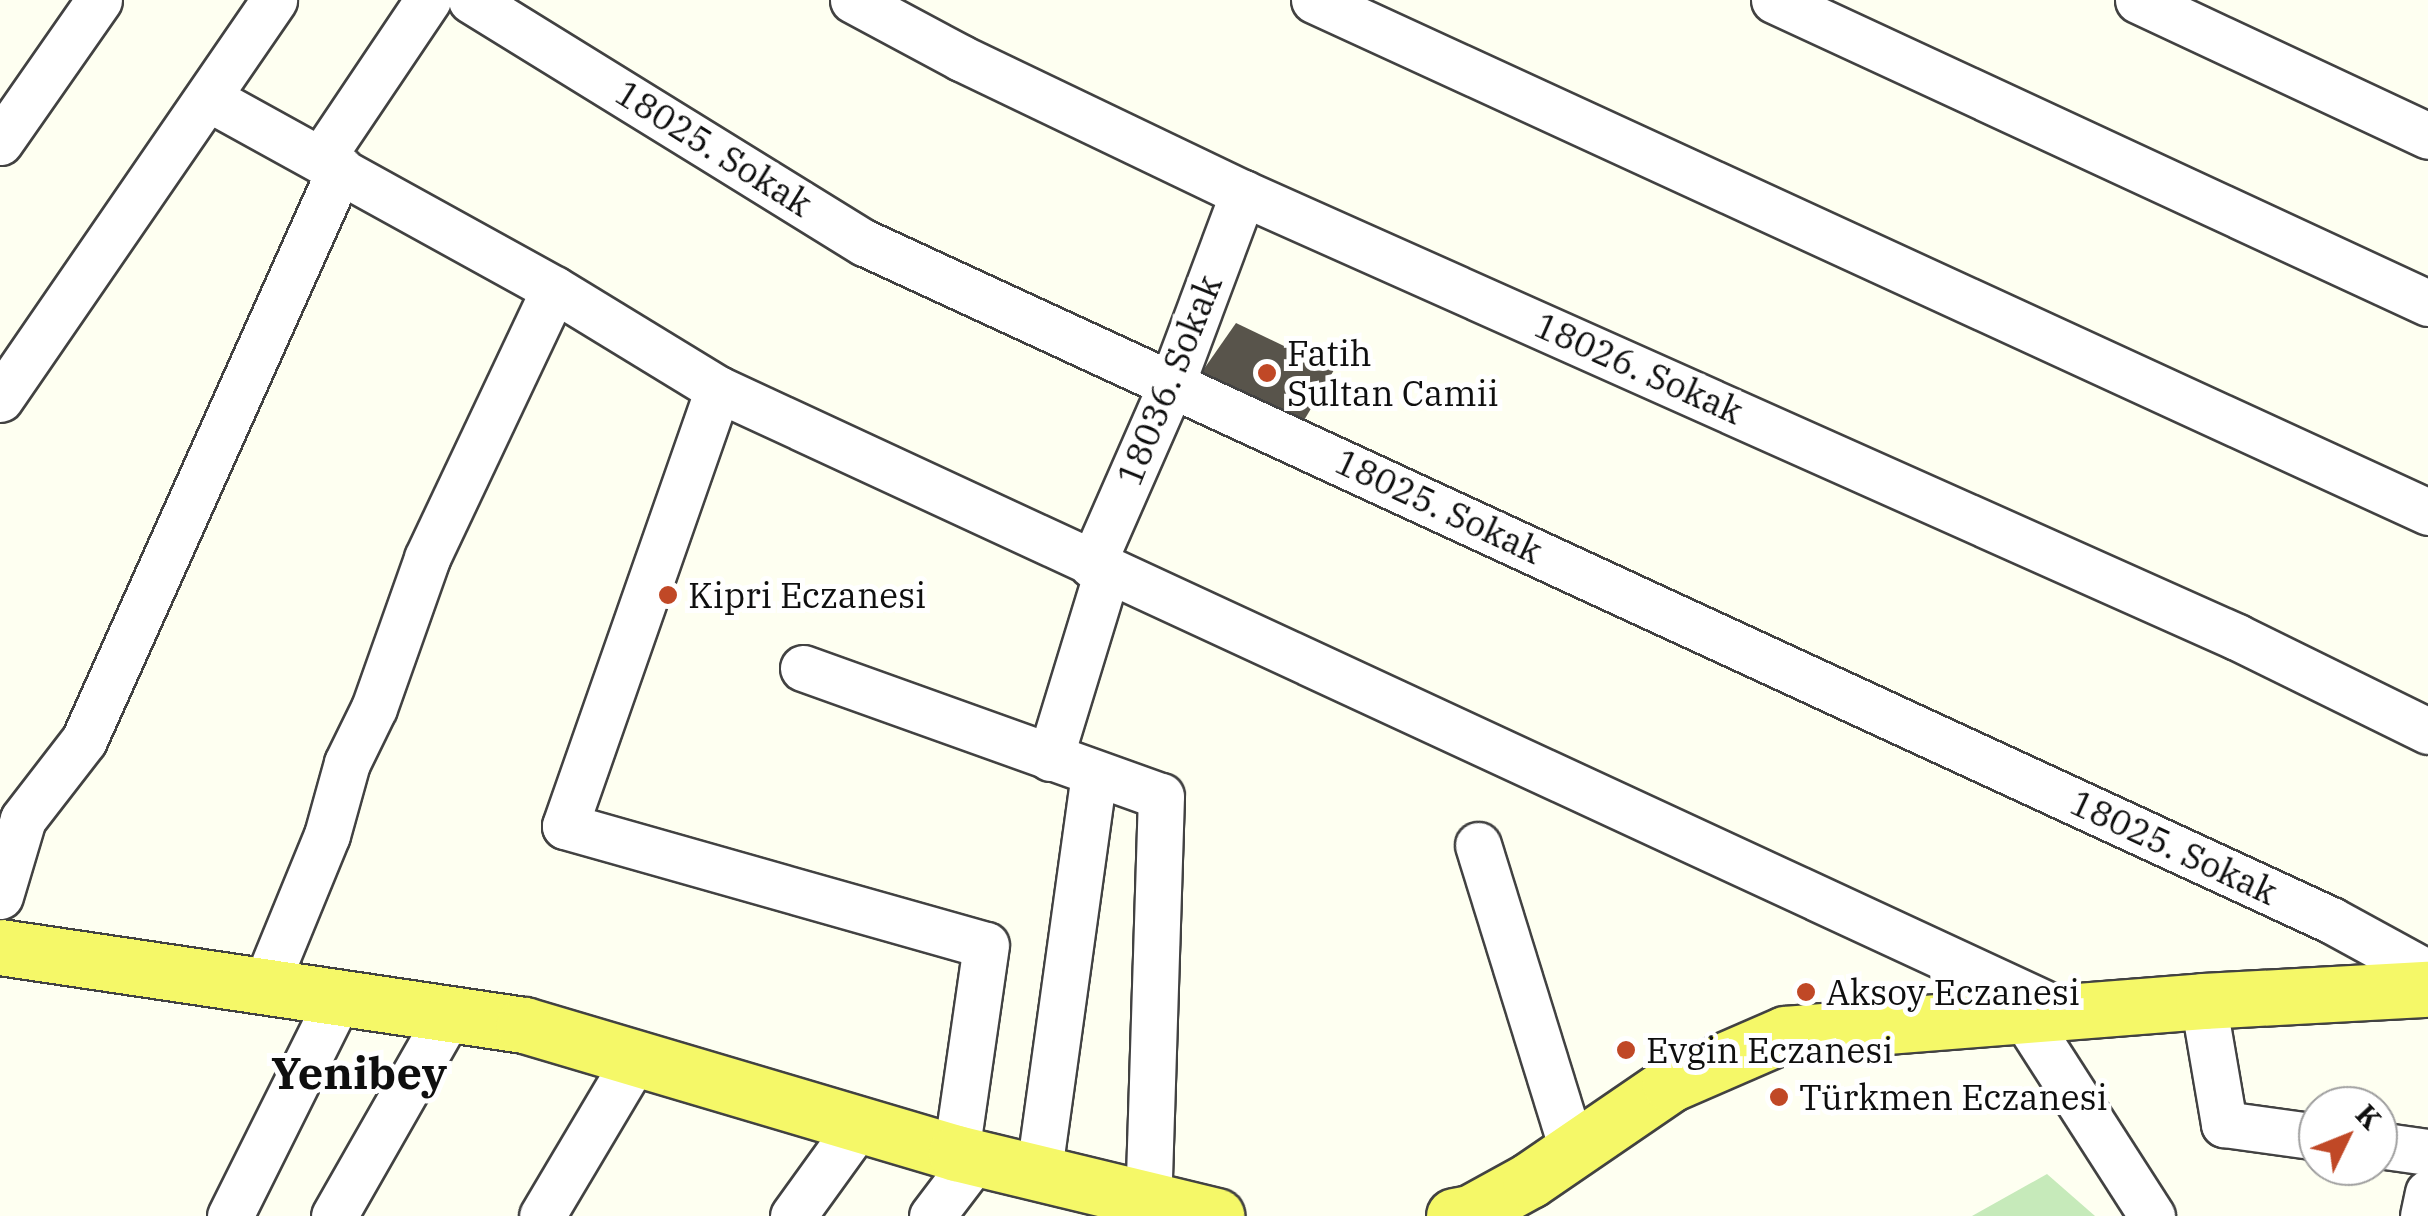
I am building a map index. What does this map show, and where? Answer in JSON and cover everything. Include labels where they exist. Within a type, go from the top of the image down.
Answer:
[{"type":"main road","points":[[0,947],[524,1025],[966,1155],[1216,1216]]},
{"type":"main road","points":[[1466,1215],[1572,1151],[1670,1084],[1785,1034],[2203,1001],[2428,989]]},
{"type":"street","points":[[0,142],[98,0]]},
{"type":"street","points":[[0,399],[274,0]]},
{"type":"street","points":[[0,896],[23,819],[84,740],[331,164],[428,0]]},
{"type":"street","name":"18025. Sokak","points":[[471,0],[865,242],[2331,920],[2428,973]]},
{"type":"street","name":"18026. Sokak","points":[[852,0],[960,58],[1243,193],[2238,637],[2428,731]]},
{"type":"street","points":[[1314,0],[2428,512]]},
{"type":"street","points":[[1774,0],[2428,303]]},
{"type":"street","points":[[2138,0],[2428,136]]},
{"type":"street","points":[[208,98],[554,289],[718,390],[2043,1014],[2152,1216]]},
{"type":"street","name":"18036. Sokak","points":[[1050,758],[1100,569],[1243,193]]},
{"type":"street","points":[[265,986],[328,835],[347,763],[374,708],[427,558],[554,289]]},
{"type":"street","points":[[718,390],[565,826],[986,945],[966,1155],[932,1216]]},
{"type":"street","points":[[803,668],[1161,796],[1148,1199]]},
{"type":"street","points":[[1039,1170],[1094,775]]},
{"type":"street","points":[[1478,846],[1572,1151]]},
{"type":"street","points":[[230,1216],[339,997]]},
{"type":"street","points":[[2203,1001],[2224,1124],[2298,1134]]},
{"type":"street","points":[[334,1216],[449,1014]]},
{"type":"street","points":[[542,1216],[637,1056]]},
{"type":"street","points":[[793,1216],[860,1124]]},
{"type":"street","points":[[2398,1148],[2428,1152]]},
{"type":"street","points":[[2423,1216],[2428,1193]]},
{"type":"green space","points":[[2047,1174],[2095,1216],[1972,1216]]},
{"type":"building","name":"Fatih Sultan Camii","points":[[1236,323],[1334,370],[1300,427],[1199,376]]},
{"type":"place","name":"Fatih Sultan Camii","points":[[1267,373]]},
{"type":"place","name":"Kipri Eczanesi","points":[[668,595]]},
{"type":"place","name":"Aksoy Eczanesi","points":[[1806,992]]},
{"type":"place","name":"Evgin Eczanesi","points":[[1626,1050]]},
{"type":"place","name":"Türkmen Eczanesi","points":[[1779,1097]]},
{"type":"district","name":"Yenibey","points":[[359,1073]]}]
